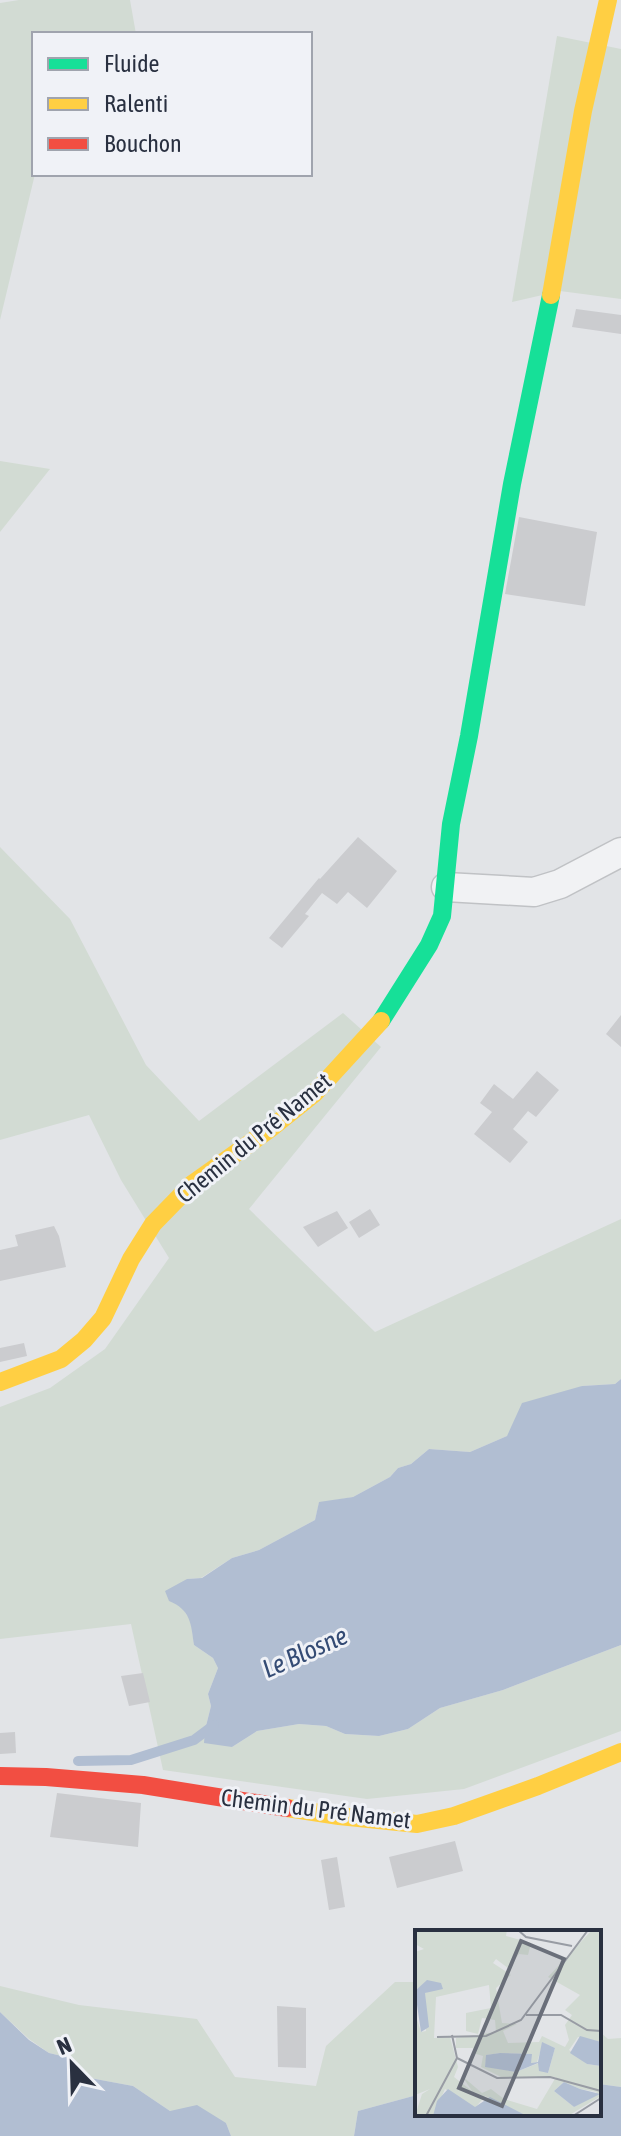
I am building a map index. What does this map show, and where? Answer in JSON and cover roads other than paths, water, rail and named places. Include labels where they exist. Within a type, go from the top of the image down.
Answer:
[{"type":"street","name":"Chemin du Pré Namet","points":[[0,1382],[61,1359],[84,1340],[103,1318],[131,1259],[153,1224],[192,1184],[315,1093],[357,1049],[386,1015],[429,945],[442,916],[451,824],[512,484],[548,311],[583,111],[608,0]]},
{"type":"street","points":[[446,887],[534,892],[560,884],[621,852]]},
{"type":"street","name":"Chemin du Pré Namet","points":[[0,1776],[143,1785],[339,1816],[417,1824],[454,1816],[621,1752]]},
{"type":"water","points":[[621,1379],[621,1645],[503,1690],[440,1708],[408,1729],[379,1736],[345,1734],[326,1726],[299,1724],[257,1731],[232,1747],[204,1743],[211,1706],[208,1694],[218,1668],[213,1658],[194,1645],[189,1618],[169,1601],[165,1591],[187,1579],[202,1578],[232,1558],[259,1550],[315,1520],[319,1502],[353,1497],[390,1477],[398,1468],[411,1464],[429,1449],[470,1452],[507,1436],[522,1403],[582,1386],[615,1384]]},
{"type":"water","points":[[0,2012],[29,2040],[49,2053],[70,2058],[90,2078],[133,2086],[170,2111],[197,2105],[226,2123],[231,2136],[0,2136]]},
{"type":"water","points":[[601,2084],[621,2087],[621,2136],[354,2136],[358,2111],[415,2096],[415,2116],[601,2116]]},
{"type":"waterway","name":"Le Blosne","points":[[78,1761],[131,1760],[194,1740],[214,1725]]}]
